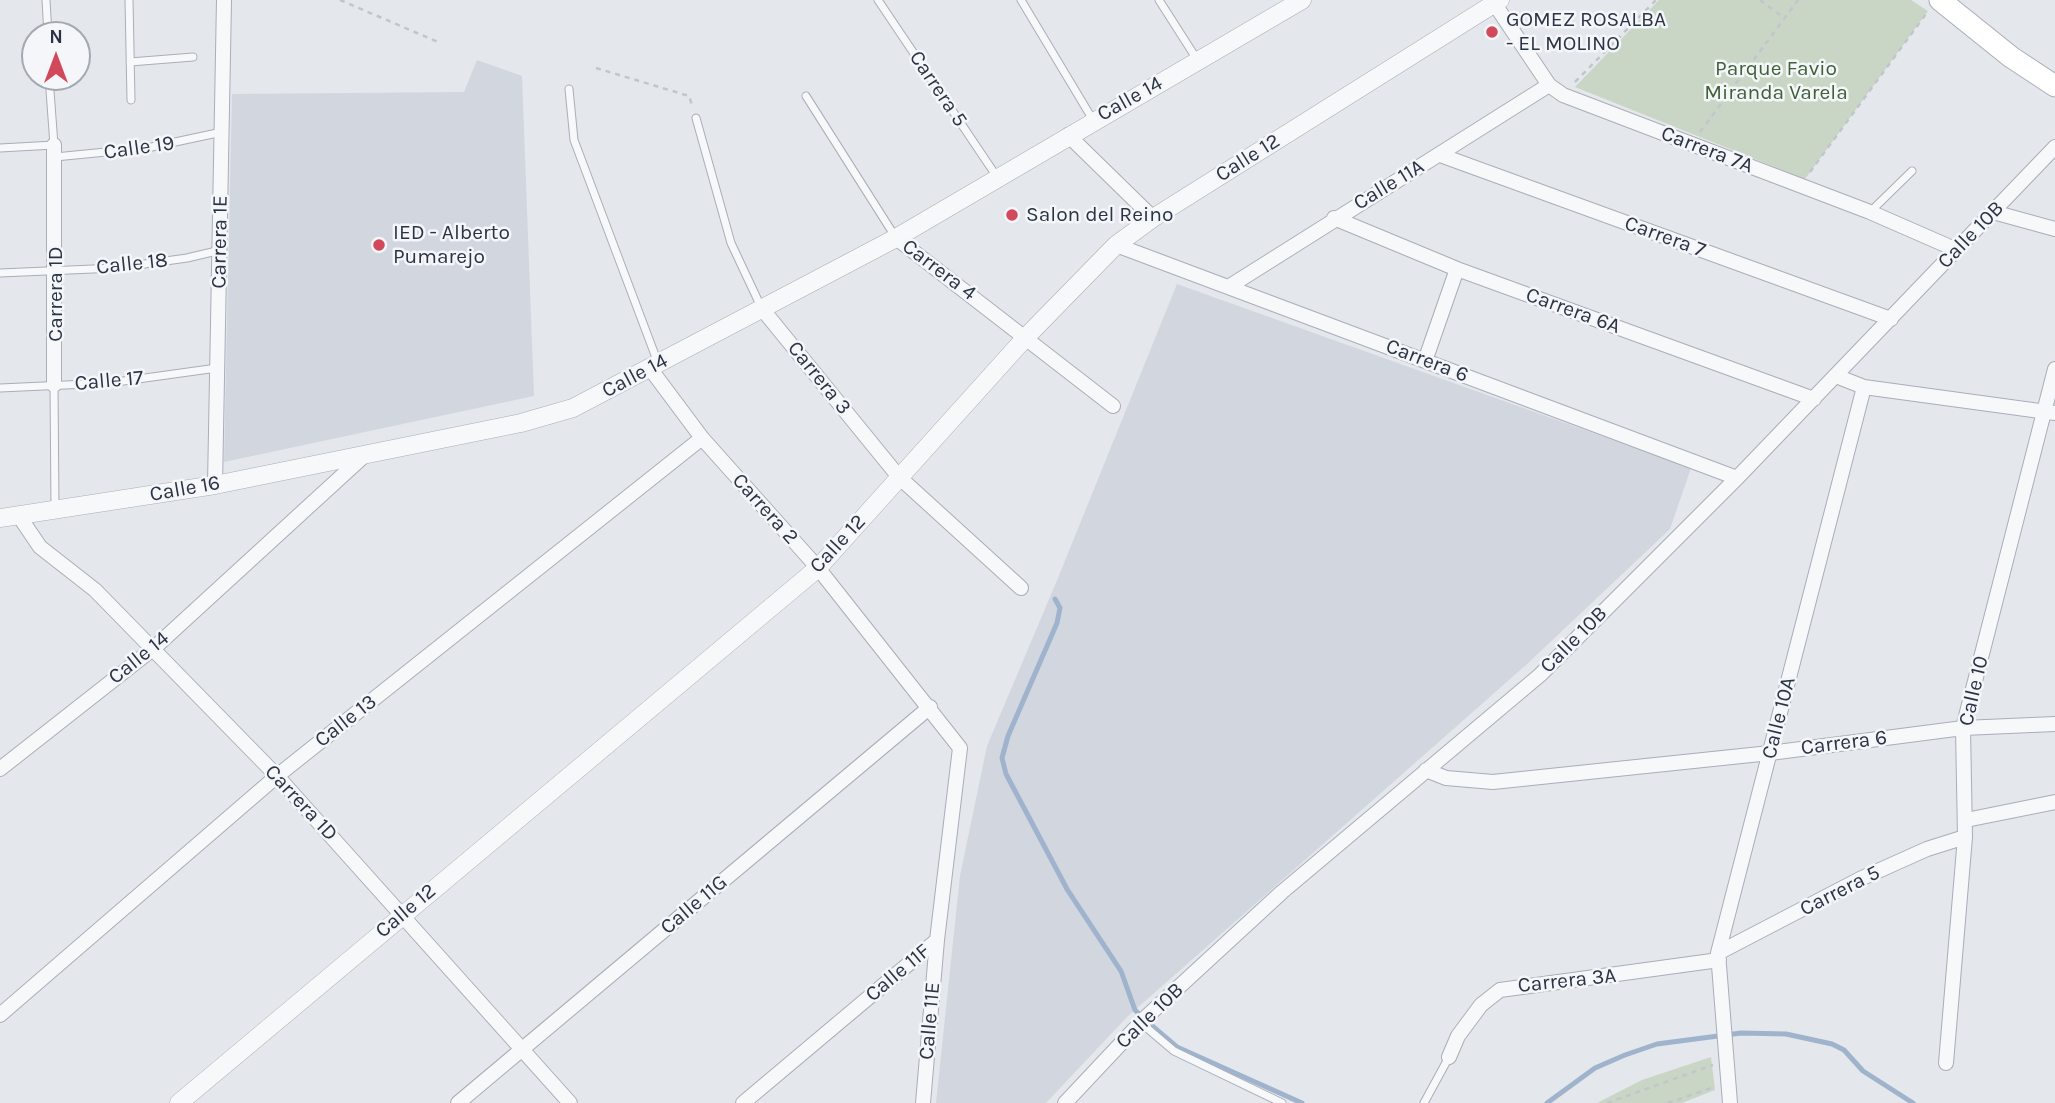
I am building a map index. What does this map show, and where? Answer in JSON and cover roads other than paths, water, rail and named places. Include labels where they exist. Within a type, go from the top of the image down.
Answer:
[{"type":"main road","points":[[1934,6],[2055,86]]},
{"type":"street","name":"Carrera 1E","points":[[215,485],[225,0]]},
{"type":"street","name":"Calle 14","points":[[0,769],[154,648],[368,452],[521,423],[573,408],[896,238],[1296,1]]},
{"type":"street","name":"Calle 12","points":[[179,1103],[818,568],[1026,337],[1116,245],[1470,6],[1497,2]]},
{"type":"street","name":"Carrera 7A","points":[[1497,2],[1549,85],[1563,95],[1870,212],[1957,250]]},
{"type":"street","name":"Calle 11A","points":[[1230,286],[1549,85]]},
{"type":"street","points":[[1068,135],[1153,218]]},
{"type":"street","name":"Calle 10B","points":[[1065,1103],[1141,1022],[1282,892],[1540,675],[1737,478],[2055,147]]},
{"type":"street","name":"Carrera 1D","points":[[54,385],[55,151]]},
{"type":"street","name":"Carrera 7","points":[[1440,155],[1891,319]]},
{"type":"street","points":[[1993,212],[2055,229]]},
{"type":"street","name":"Carrera 6A","points":[[1334,218],[1457,269],[1814,399]]},
{"type":"street","name":"Carrera 4","points":[[896,238],[1113,406]]},
{"type":"street","name":"Carrera 6","points":[[1116,245],[1737,478]]},
{"type":"street","points":[[1425,361],[1457,269]]},
{"type":"street","name":"Carrera 3","points":[[763,310],[900,477],[1021,588]]},
{"type":"street","name":"Carrera 2","points":[[653,365],[702,438],[818,568],[960,748]]},
{"type":"street","name":"Calle 10","points":[[1946,1063],[1966,820],[1963,728],[2050,412],[2055,369]]},
{"type":"street","points":[[1836,376],[1864,387],[2050,412]]},
{"type":"street","name":"Calle 10A","points":[[1728,1102],[1718,956],[1864,387]]},
{"type":"street","name":"Calle 13","points":[[0,1015],[277,776],[702,438]]},
{"type":"street","name":"Calle 16","points":[[0,518],[215,485],[368,452]]},
{"type":"street","name":"Carrera 1D","points":[[19,516],[40,547],[94,590],[277,776],[570,1103]]},
{"type":"street","name":"Calle 11G","points":[[458,1103],[930,707]]},
{"type":"street","name":"Carrera 6","points":[[1426,770],[1446,778],[1493,782],[1770,753],[1963,728],[2055,724]]},
{"type":"street","name":"Calle 11F","points":[[743,1103],[937,940],[960,748]]},
{"type":"street","points":[[1966,820],[2055,802]]},
{"type":"street","name":"Carrera 5","points":[[1718,956],[1860,879],[1927,849],[1965,837]]},
{"type":"street","name":"Calle 11E","points":[[923,1103],[937,940]]},
{"type":"street","name":"Carrera 3A","points":[[1450,1057],[1458,1036],[1481,1005],[1500,990],[1718,956]]},
{"type":"lane","points":[[46,0],[47,21]]},
{"type":"lane","points":[[129,0],[131,100]]},
{"type":"lane","name":"Carrera 5","points":[[878,0],[998,178]]},
{"type":"lane","points":[[1021,0],[1093,120]]},
{"type":"lane","points":[[1159,0],[1198,61]]},
{"type":"lane","points":[[130,62],[193,57]]},
{"type":"lane","name":"Carrera 2","points":[[569,89],[574,140],[653,365]]},
{"type":"lane","name":"Carrera 1D","points":[[50,91],[55,151]]},
{"type":"lane","name":"Carrera 4","points":[[806,96],[896,238]]},
{"type":"lane","name":"Carrera 3","points":[[696,118],[731,243],[763,310]]},
{"type":"lane","name":"Calle 19","points":[[0,148],[55,151],[147,148],[222,132]]},
{"type":"lane","points":[[1870,212],[1912,170]]},
{"type":"lane","name":"Calle 18","points":[[0,273],[116,268],[187,258],[221,250]]},
{"type":"lane","name":"Calle 17","points":[[0,388],[109,383],[217,368]]},
{"type":"lane","name":"Carrera 1D","points":[[54,385],[55,511]]},
{"type":"lane","points":[[1141,1022],[1174,1051],[1282,1103]]},
{"type":"lane","points":[[1424,1103],[1450,1057]]},
{"type":"waterway","points":[[1055,599],[1060,608],[1057,623],[1008,736],[1002,758],[1006,774],[1067,889],[1121,971],[1135,1010],[1177,1047],[1302,1103]]},
{"type":"waterway","points":[[1547,1103],[1595,1068],[1625,1055],[1657,1044],[1741,1033],[1786,1034],[1832,1044],[1844,1050],[1863,1071],[1913,1103]]},
{"type":"place","name":"GOMEZ ROSALBA - EL MOLINO","points":[[1492,32]]},
{"type":"place","name":"Salon del Reino","points":[[1012,215]]},
{"type":"place","name":"IED - Alberto Pumarejo","points":[[379,245]]},
{"type":"park label","name":"Parque Favio Miranda Varela","points":[[1776,81]]}]
